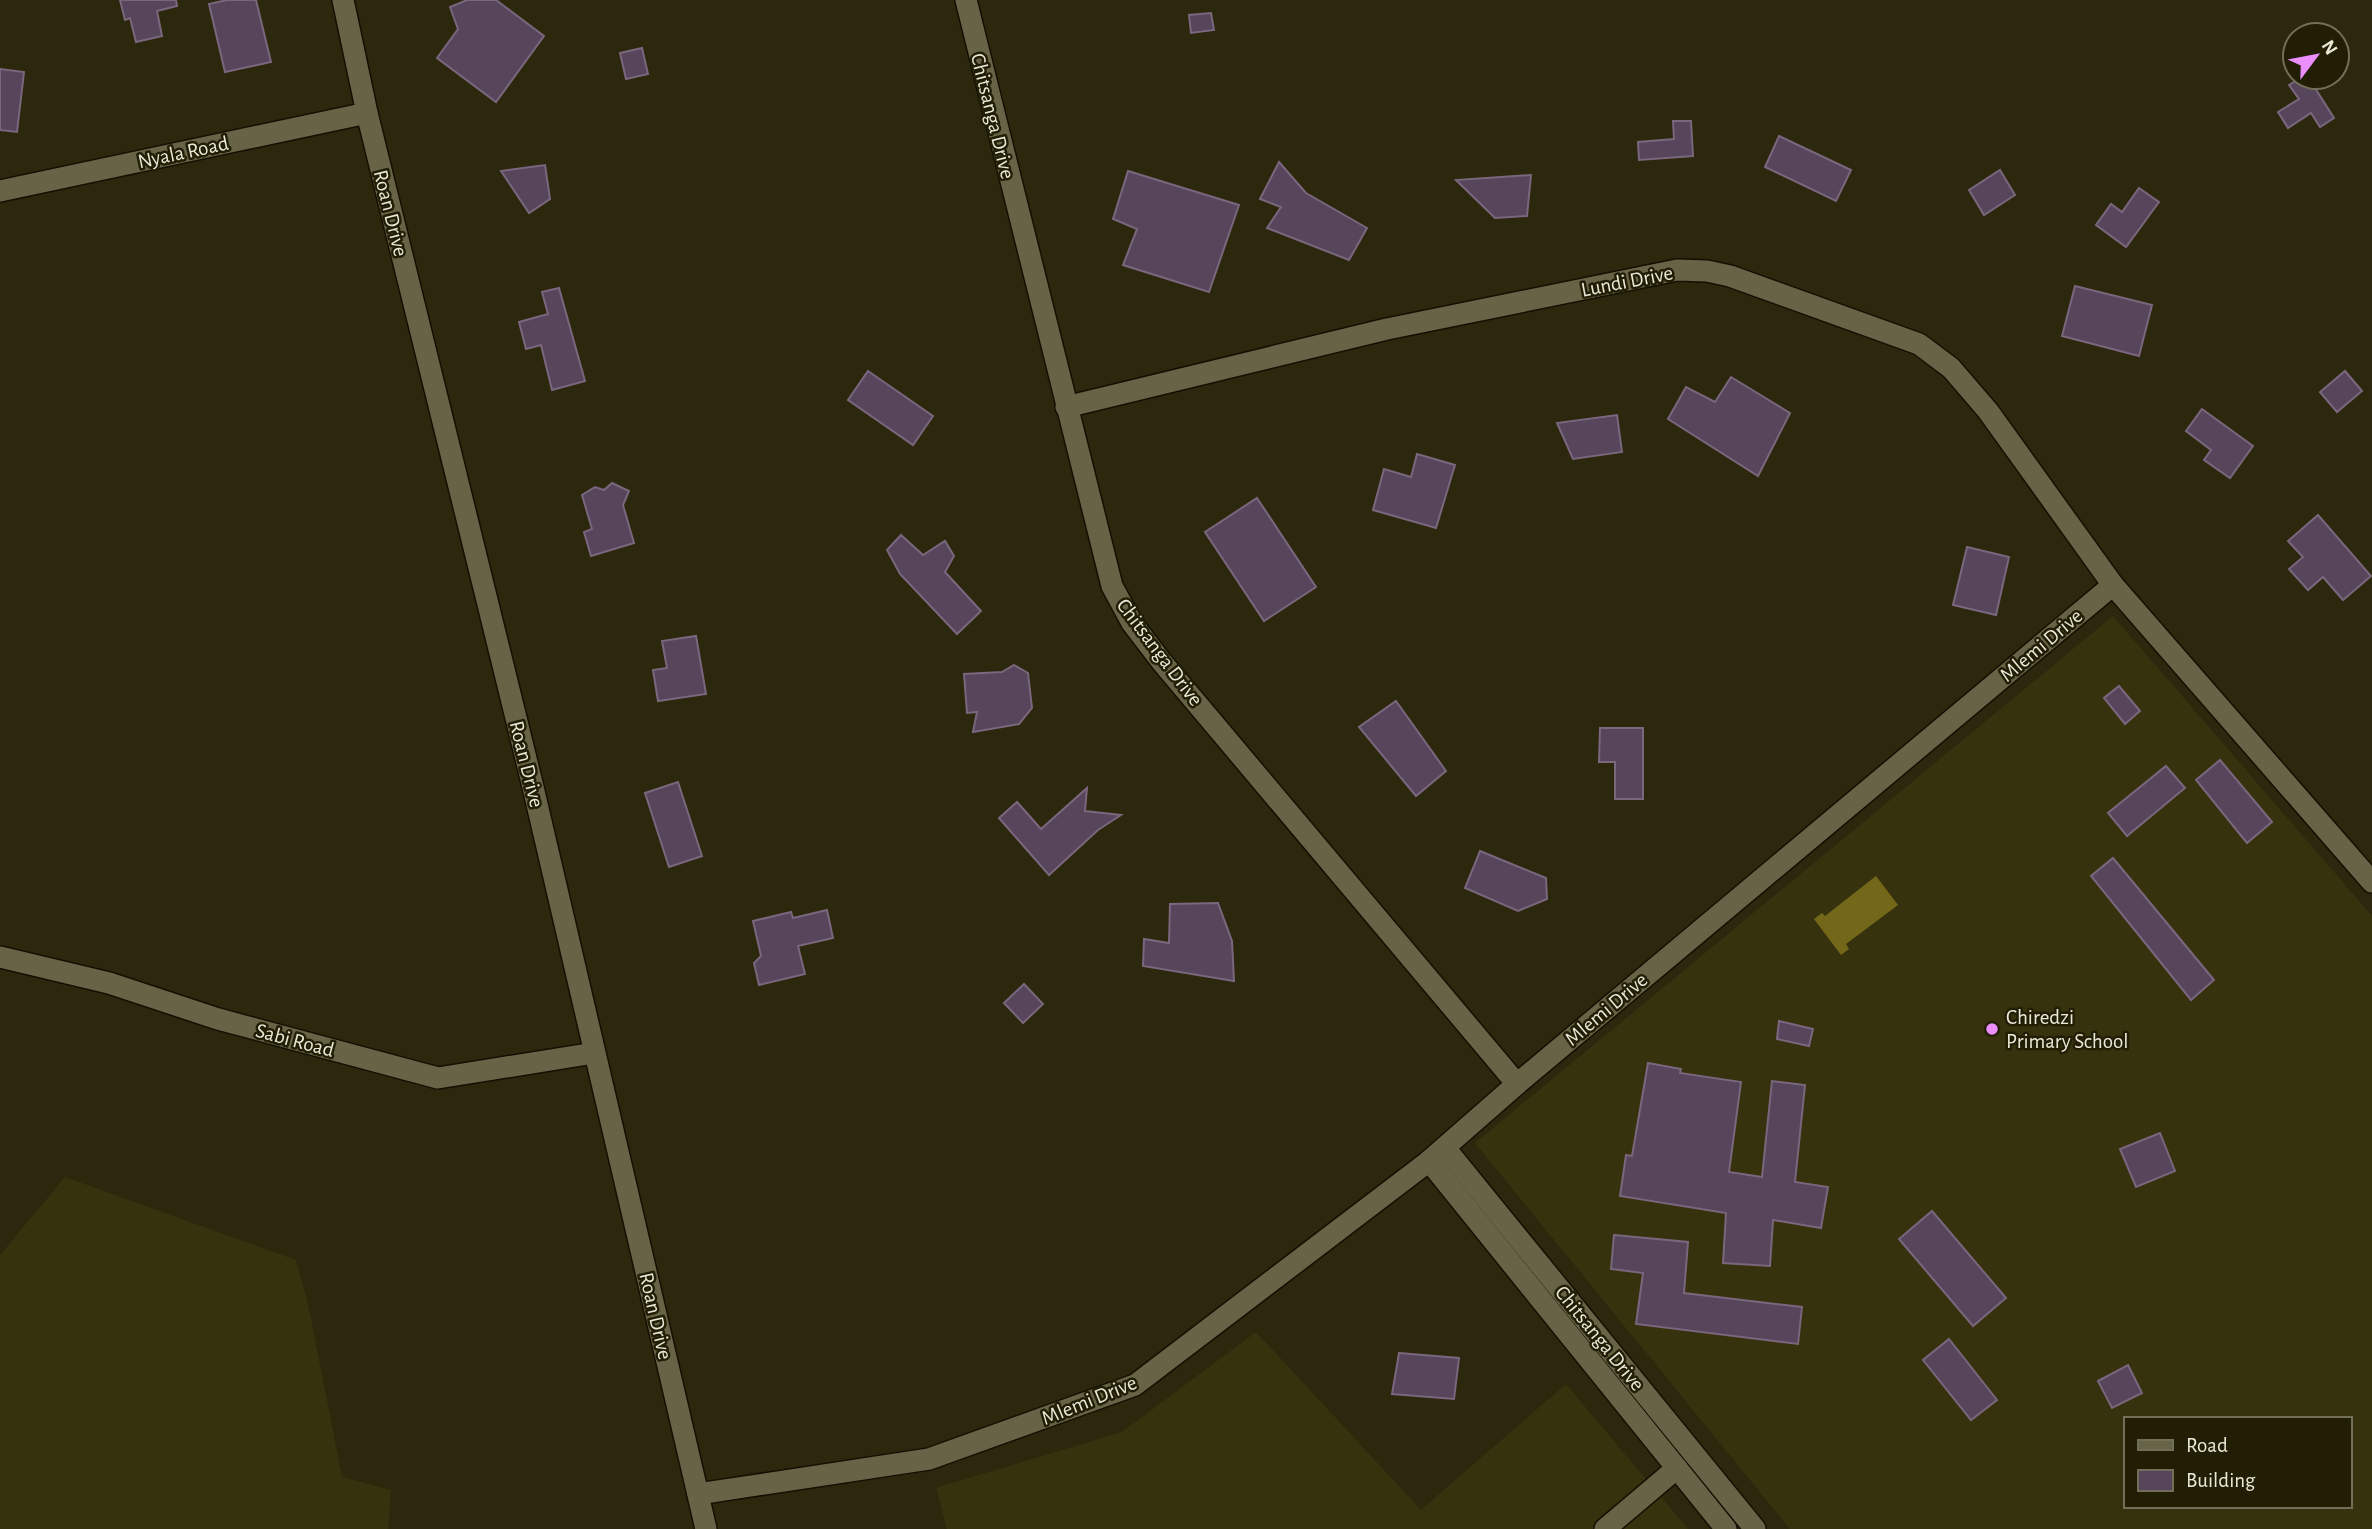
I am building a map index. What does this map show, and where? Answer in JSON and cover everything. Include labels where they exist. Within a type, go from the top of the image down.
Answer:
[{"type":"street","name":"Roan Drive","points":[[344,0],[367,113],[533,787],[706,1529]]},
{"type":"street","name":"Chitsanga Drive","points":[[966,0],[1112,586],[1132,623],[1161,660],[1517,1084]]},
{"type":"street","name":"Nyala Road","points":[[0,191],[367,113]]},
{"type":"street","name":"Lundi Drive","points":[[1066,407],[1400,327],[1677,270],[1707,271],[1730,276],[1919,344],[1951,368],[1988,411],[2113,585]]},
{"type":"street","points":[[2113,585],[2372,882]]},
{"type":"street","name":"Mlemi Drive","points":[[698,1494],[929,1459],[1135,1385],[1437,1155],[1517,1084],[2113,585]]},
{"type":"street","name":"Sabi Road","points":[[0,957],[108,984],[218,1019],[438,1078],[594,1053]]},
{"type":"street","name":"Chitsanga Drive","points":[[1437,1155],[1755,1529]]},
{"type":"street","points":[[1437,1155],[1676,1468],[1726,1529]]},
{"type":"street","points":[[1605,1529],[1676,1468]]},
{"type":"shaded area","name":"Chiredzi Primary School","points":[[2113,616],[2372,916],[2372,1529],[1790,1529],[1475,1143]]},
{"type":"shaded area","points":[[1876,876],[1898,905],[1846,944],[1849,949],[1841,955],[1814,919],[1822,913],[1825,916]]},
{"type":"shaded area","points":[[65,1177],[296,1260],[308,1304],[342,1477],[391,1490],[388,1529],[0,1529],[0,1255]]},
{"type":"shaded area","points":[[1256,1332],[1421,1510],[1566,1384],[1688,1529],[947,1529],[936,1488],[1122,1432]]},
{"type":"building","points":[[120,0],[176,0],[177,6],[157,11],[162,36],[136,42],[130,18],[125,20]]},
{"type":"building","points":[[227,0],[256,0],[271,62],[225,72],[209,4]]},
{"type":"building","points":[[467,0],[496,0],[544,36],[496,102],[437,58],[458,29],[450,7]]},
{"type":"building","points":[[1211,13],[1214,30],[1191,33],[1189,15]]},
{"type":"building","points":[[642,48],[648,74],[626,79],[620,53]]},
{"type":"building","points":[[0,69],[24,72],[17,132],[0,130]]},
{"type":"building","points":[[2293,91],[2317,91],[2334,118],[2320,127],[2311,113],[2288,128],[2278,112],[2299,99]]},
{"type":"building","points":[[1673,121],[1691,121],[1693,156],[1639,160],[1638,142],[1674,139]]},
{"type":"building","points":[[1779,136],[1851,170],[1836,201],[1765,167]]},
{"type":"building","points":[[1279,162],[1306,193],[1367,228],[1349,260],[1267,228],[1281,207],[1260,199]]},
{"type":"building","points":[[545,165],[550,199],[529,213],[501,171]]},
{"type":"building","points":[[2000,170],[2015,195],[1984,215],[1969,190]]},
{"type":"building","points":[[1128,171],[1239,205],[1209,292],[1123,265],[1137,229],[1113,219]]},
{"type":"building","points":[[1531,175],[1527,216],[1495,218],[1456,180]]},
{"type":"building","points":[[2139,188],[2159,202],[2126,247],[2096,225],[2111,204],[2122,212]]},
{"type":"building","points":[[2075,286],[2152,305],[2139,356],[2062,336]]},
{"type":"building","points":[[559,288],[585,381],[552,390],[541,345],[526,349],[519,322],[548,314],[542,292]]},
{"type":"building","points":[[868,371],[933,416],[913,445],[848,400]]},
{"type":"building","points":[[2345,371],[2362,391],[2337,412],[2320,392]]},
{"type":"building","points":[[1731,377],[1790,413],[1758,476],[1668,419],[1686,387],[1715,402]]},
{"type":"building","points":[[2202,409],[2253,446],[2230,478],[2204,460],[2211,450],[2186,431]]},
{"type":"building","points":[[1617,415],[1622,452],[1573,459],[1557,423]]},
{"type":"building","points":[[1417,454],[1455,465],[1436,528],[1373,510],[1384,469],[1411,477]]},
{"type":"building","points":[[612,483],[629,491],[623,505],[634,543],[591,556],[584,532],[592,529],[582,495],[595,487],[604,490]]},
{"type":"building","points":[[1257,498],[1316,587],[1264,621],[1205,532]]},
{"type":"building","points":[[2318,515],[2371,576],[2343,600],[2323,577],[2308,590],[2289,569],[2303,557],[2288,541]]},
{"type":"building","points":[[901,535],[923,555],[945,541],[954,556],[945,572],[981,611],[957,634],[900,574],[887,550]]},
{"type":"building","points":[[1967,547],[2009,557],[1996,615],[1953,605]]},
{"type":"building","points":[[696,636],[706,694],[658,701],[653,670],[667,668],[662,641]]},
{"type":"building","points":[[1014,665],[1028,673],[1032,708],[1019,724],[973,732],[977,712],[967,713],[964,674],[1002,672]]},
{"type":"building","points":[[2119,686],[2140,711],[2125,724],[2104,698]]},
{"type":"building","points":[[1396,701],[1446,771],[1416,796],[1359,727]]},
{"type":"building","points":[[1600,728],[1643,728],[1643,799],[1615,799],[1615,762],[1599,762]]},
{"type":"building","points":[[2220,760],[2272,822],[2247,843],[2196,780]]},
{"type":"building","points":[[2166,766],[2185,788],[2127,836],[2108,813]]},
{"type":"building","points":[[678,782],[702,856],[669,867],[645,793]]},
{"type":"building","points":[[1087,788],[1085,811],[1121,815],[1098,830],[1049,875],[999,818],[1017,802],[1041,829]]},
{"type":"building","points":[[1480,851],[1546,878],[1547,899],[1518,911],[1465,888]]},
{"type":"building","points":[[2113,858],[2214,980],[2191,1000],[2091,876]]},
{"type":"building","points":[[1218,903],[1232,941],[1234,981],[1143,966],[1144,939],[1169,943],[1170,904]]},
{"type":"building","points":[[827,910],[833,938],[798,946],[805,974],[759,985],[754,963],[761,956],[753,921],[791,912],[793,918]]},
{"type":"building","points":[[1024,984],[1043,1004],[1023,1023],[1004,1003]]},
{"type":"building","points":[[1779,1021],[1813,1029],[1809,1046],[1777,1039]]},
{"type":"building","points":[[1648,1063],[1681,1069],[1680,1073],[1741,1082],[1729,1172],[1762,1177],[1772,1081],[1805,1085],[1795,1182],[1828,1187],[1821,1228],[1773,1220],[1770,1266],[1723,1263],[1726,1213],[1620,1196],[1626,1155],[1632,1156]]},
{"type":"building","points":[[2160,1133],[2175,1171],[2136,1187],[2120,1149]]},
{"type":"building","points":[[1932,1211],[2006,1298],[1973,1326],[1899,1239]]},
{"type":"building","points":[[1614,1235],[1688,1242],[1684,1293],[1802,1307],[1798,1344],[1636,1324],[1643,1273],[1611,1269]]},
{"type":"building","points":[[1949,1339],[1997,1400],[1971,1420],[1923,1360]]},
{"type":"building","points":[[1399,1353],[1459,1358],[1454,1399],[1392,1394]]},
{"type":"building","points":[[2128,1365],[2142,1393],[2112,1408],[2098,1381]]},
{"type":"place","name":"Chiredzi Primary School","points":[[1992,1029]]}]
